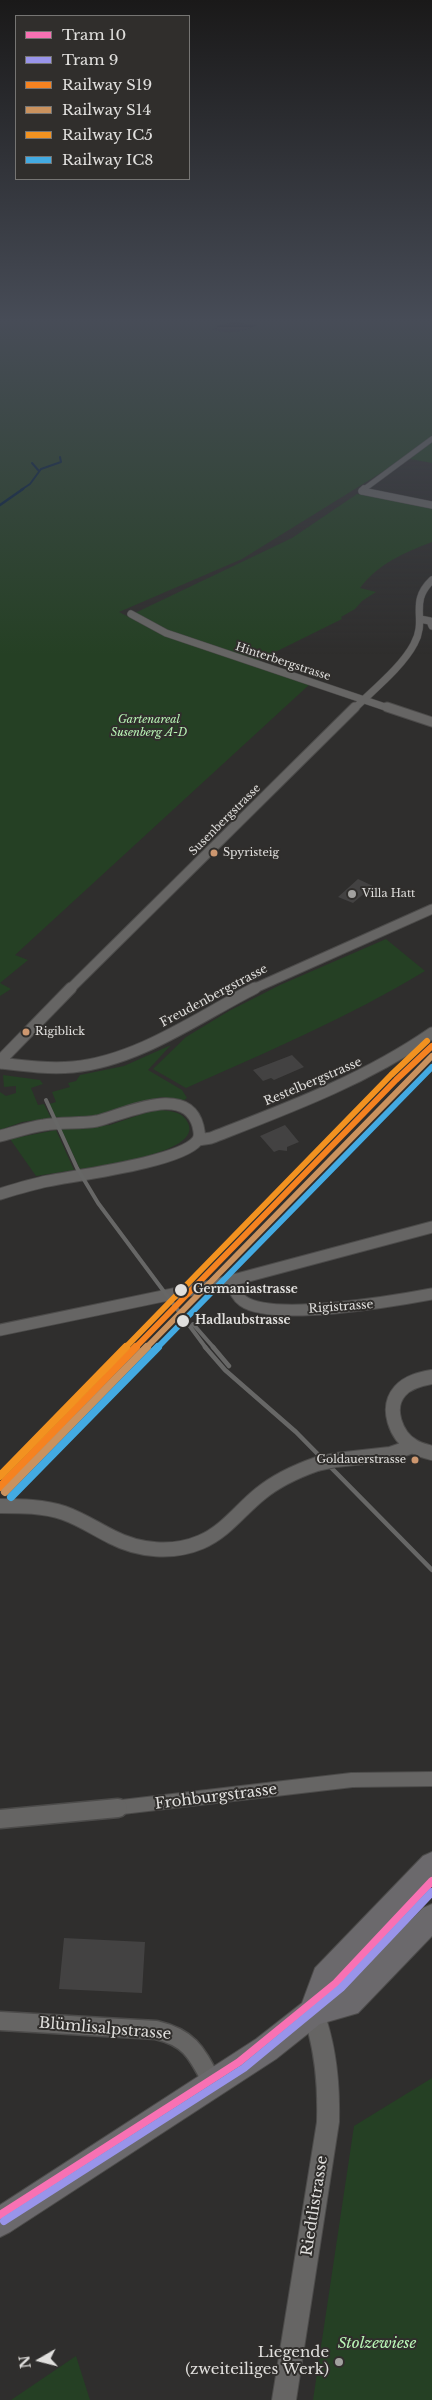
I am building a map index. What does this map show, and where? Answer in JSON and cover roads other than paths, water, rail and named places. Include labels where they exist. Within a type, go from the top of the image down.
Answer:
[{"type":"main road","points":[[313,2012],[324,1977],[432,1866]]},
{"type":"main road","points":[[0,2222],[213,2084],[266,2048],[313,2012],[348,2003],[432,1916]]},
{"type":"street","points":[[432,439],[378,477],[362,492],[432,505]]},
{"type":"street","name":"Susenbergstrasse","points":[[0,1062],[32,1026],[410,652],[418,636],[420,619],[417,604],[432,580]]},
{"type":"street","name":"Hinterbergstrasse","points":[[131,614],[154,627],[190,642],[432,722]]},
{"type":"street","points":[[420,619],[430,621],[432,626]]},
{"type":"street","name":"Freudenbergstrasse","points":[[0,1062],[22,1068],[57,1070],[96,1064],[128,1054],[267,981],[432,910]]},
{"type":"street","name":"Restelbergstrasse","points":[[198,1140],[211,1138],[349,1081],[406,1052],[432,1033]]},
{"type":"street","points":[[0,1136],[44,1125],[96,1121],[147,1105],[166,1103],[186,1108],[194,1115],[198,1122],[200,1134],[194,1144],[176,1153],[140,1164],[45,1181],[0,1194]]},
{"type":"street","points":[[0,1330],[169,1296],[432,1228]]},
{"type":"street","name":"Rigistrasse","points":[[231,1281],[236,1293],[244,1302],[256,1306],[293,1309],[326,1310],[365,1307],[432,1294]]},
{"type":"street","points":[[432,1376],[415,1379],[403,1387],[395,1395],[392,1406],[397,1428],[413,1446],[432,1453]]},
{"type":"street","points":[[0,1506],[20,1506],[64,1513],[84,1521],[125,1544],[167,1549],[201,1542],[223,1529],[260,1494],[302,1470],[317,1464],[336,1460],[390,1454],[413,1446]]},
{"type":"street","name":"Frohburgstrasse","points":[[0,1819],[174,1803],[331,1783],[411,1777],[432,1779]]},
{"type":"street","name":"Riedtlistrasse","points":[[284,2400],[328,2122],[329,2086],[324,2052],[313,2012]]},
{"type":"street","name":"Blümlisalpstrasse","points":[[0,2021],[174,2034],[190,2043],[213,2084]]},
{"type":"waterway","points":[[21,490],[30,484],[41,469],[61,462],[60,457]]},
{"type":"waterway","points":[[32,463],[39,471]]},
{"type":"waterway","points":[[0,505],[23,489]]},
{"type":"railway","points":[[46,1100],[77,1168],[98,1203],[206,1348]]},
{"type":"railway","points":[[193,1324],[214,1348]]},
{"type":"railway","points":[[205,1347],[225,1370],[296,1432],[432,1570]]},
{"type":"railway","points":[[213,1347],[229,1366]]},
{"type":"tram line","name":"10","points":[[0,2215],[239,2062],[336,1983],[432,1881]]},
{"type":"tram line","name":"9","points":[[4,2221],[244,2068],[341,1988],[432,1892]]},
{"type":"rail line","name":"IC5","points":[[0,1476],[391,1075],[427,1041]]},
{"type":"rail line","name":"S19","points":[[0,1487],[396,1080],[432,1046]]},
{"type":"rail line","name":"S14","points":[[5,1492],[432,1056]]},
{"type":"rail line","name":"IC8","points":[[11,1497],[432,1067]]},
{"type":"place","name":"Spyristeig","points":[[214,853]]},
{"type":"place","name":"Villa Hatt","points":[[352,894]]},
{"type":"place","name":"Rigiblick","points":[[26,1032]]},
{"type":"place","name":"Germaniastrasse","points":[[181,1290]]},
{"type":"place","name":"Hadlaubstrasse","points":[[183,1321]]},
{"type":"place","name":"Goldauerstrasse","points":[[415,1460]]},
{"type":"place","name":"Liegende (zweiteiliges Werk)","points":[[339,2362]]},
{"type":"park label","name":"Gartenareal Susenberg A-D","points":[[149,726]]},
{"type":"park label","name":"Stolzewiese","points":[[377,2344]]}]
